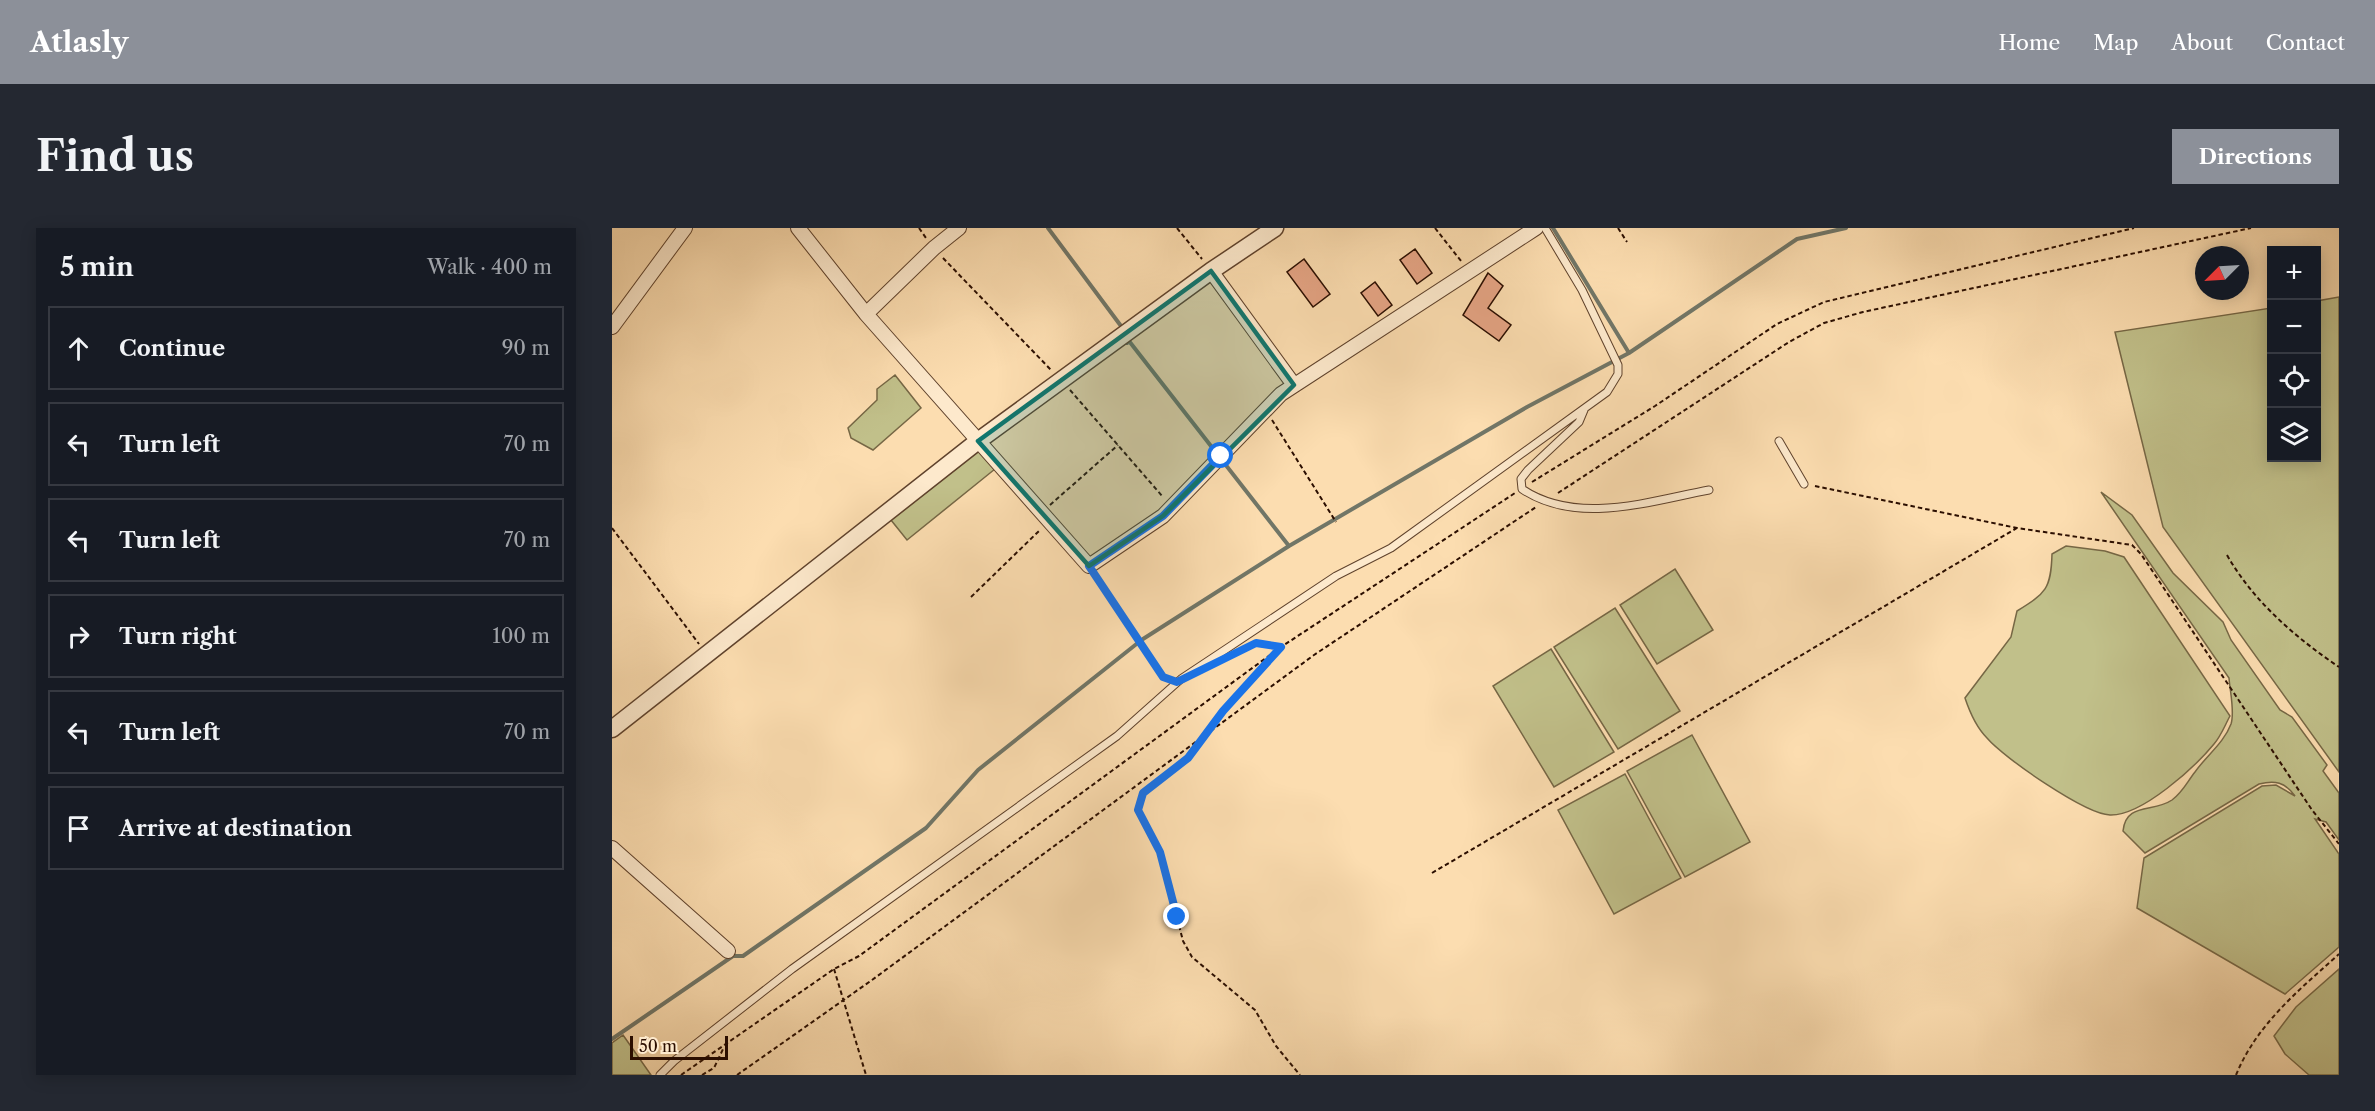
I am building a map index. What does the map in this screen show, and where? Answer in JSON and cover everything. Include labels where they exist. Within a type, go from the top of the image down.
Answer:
[{"type":"street","points":[[612,327],[685,228]]},
{"type":"street","points":[[798,228],[866,314],[1089,566],[1163,516],[1266,410],[1294,385],[1536,228]]},
{"type":"street","points":[[866,314],[934,248],[959,228]]},
{"type":"street","points":[[612,729],[978,441],[1211,271],[1275,228]]},
{"type":"street","points":[[1211,271],[1294,385]]},
{"type":"street","points":[[612,848],[729,951]]},
{"type":"lane","points":[[660,1075],[674,1060],[792,969],[1117,736],[1181,680],[1336,576],[1391,548],[1585,409],[1614,384],[1618,374],[1618,364],[1582,290],[1545,228]]},
{"type":"lane","points":[[1585,409],[1579,422],[1528,470],[1521,479],[1522,489],[1545,501],[1601,510],[1709,490]]},
{"type":"lane","points":[[1779,441],[1804,484]]},
{"type":"path","points":[[919,228],[934,248],[1061,381],[1172,507]]},
{"type":"path","points":[[1178,228],[1211,271]]},
{"type":"path","points":[[1435,228],[1468,271]]},
{"type":"path","points":[[1618,228],[1627,242]]},
{"type":"path","points":[[681,1075],[834,969],[859,956],[1281,647],[1522,489],[1655,406],[1777,324],[1824,302],[2133,228]]},
{"type":"path","points":[[737,1075],[1314,655],[1724,383],[1824,322],[2251,228]]},
{"type":"path","points":[[1266,410],[1336,522]]},
{"type":"path","points":[[971,597],[1118,445]]},
{"type":"path","points":[[1804,484],[2017,528],[2132,545],[2312,810],[2339,844]]},
{"type":"path","points":[[612,528],[706,653]]},
{"type":"path","points":[[1432,873],[2017,528]]},
{"type":"path","points":[[2227,555],[2270,610],[2304,644],[2339,667]]},
{"type":"path","points":[[1089,566],[1163,677],[1177,682],[1181,680]]},
{"type":"path","points":[[1245,648],[1256,643],[1281,647]]},
{"type":"path","points":[[1281,647],[1200,739],[1188,758],[1143,793],[1138,810],[1160,852],[1183,941],[1192,957],[1255,1010],[1276,1046],[1300,1075]]},
{"type":"path","points":[[2236,1075],[2247,1050],[2279,1008],[2339,954]]},
{"type":"path","points":[[834,969],[866,1075]]},
{"type":"path","points":[[702,1075],[714,1068],[725,1045]]},
{"type":"highlighted area","points":[[1211,271],[1294,385],[1163,516],[1089,566],[978,441]]},
{"type":"shaded area","points":[[2339,297],[2339,772],[2163,527],[2115,332],[2267,309],[2267,462],[2321,462],[2321,300]]},
{"type":"shaded area","points":[[895,375],[921,408],[873,450],[851,438],[848,428],[877,400],[877,389]]},
{"type":"shaded area","points":[[980,450],[995,469],[907,540],[891,520]]},
{"type":"shaded area","points":[[2101,492],[2132,515],[2173,573],[2223,622],[2231,640],[2280,710],[2292,717],[2327,765],[2323,771],[2339,793],[2339,840],[2326,822],[2315,819],[2339,854],[2339,947],[2285,994],[2137,908],[2144,858],[2262,786],[2276,785],[2295,796],[2279,783],[2259,784],[2145,853],[2123,831],[2125,822],[2135,812],[2165,804],[2179,794],[2228,731],[2232,719],[2232,708],[2229,678]]},
{"type":"shaded area","points":[[2066,546],[2105,551],[2124,557],[2230,716],[2214,744],[2181,777],[2152,799],[2123,813],[2110,815],[2098,812],[2027,771],[1983,734],[1965,698],[2011,637],[2017,611],[2045,589],[2050,575],[2052,554]]},
{"type":"shaded area","points":[[1675,569],[1713,630],[1657,664],[1620,605]]},
{"type":"shaded area","points":[[1615,608],[1680,711],[1618,749],[1554,647]]},
{"type":"shaded area","points":[[1551,649],[1614,752],[1554,787],[1493,686]]},
{"type":"shaded area","points":[[1692,735],[1750,842],[1685,877],[1627,771]]},
{"type":"shaded area","points":[[1625,774],[1681,878],[1614,914],[1558,810]]},
{"type":"shaded area","points":[[2339,969],[2339,1075],[2309,1075],[2285,1054],[2274,1036],[2296,1007]]},
{"type":"shaded area","points":[[623,1035],[651,1075],[612,1075],[612,1043]]},
{"type":"building","points":[[1415,249],[1432,273],[1417,284],[1400,260]]},
{"type":"building","points":[[1304,259],[1330,294],[1313,307],[1287,272]]},
{"type":"building","points":[[1488,273],[1503,286],[1488,308],[1511,325],[1499,341],[1463,315]]},
{"type":"building","points":[[1375,282],[1392,305],[1378,316],[1361,293]]},
{"type":"waterway","points":[[1048,228],[1121,326]]},
{"type":"waterway","points":[[1553,228],[1629,353]]},
{"type":"waterway","points":[[1143,639],[1289,546],[1527,407],[1629,353],[1797,239],[1846,228]]},
{"type":"waterway","points":[[1127,343],[1129,341],[1289,546]]},
{"type":"waterway","points":[[612,1039],[733,956],[743,956],[926,828],[978,770],[1139,642]]},
{"type":"route","points":[[1177,917],[1160,852],[1146,830],[1138,810],[1143,793],[1188,758],[1223,711],[1244,691],[1281,647],[1256,643],[1177,682],[1163,677],[1089,566],[1163,516],[1221,456]]}]
